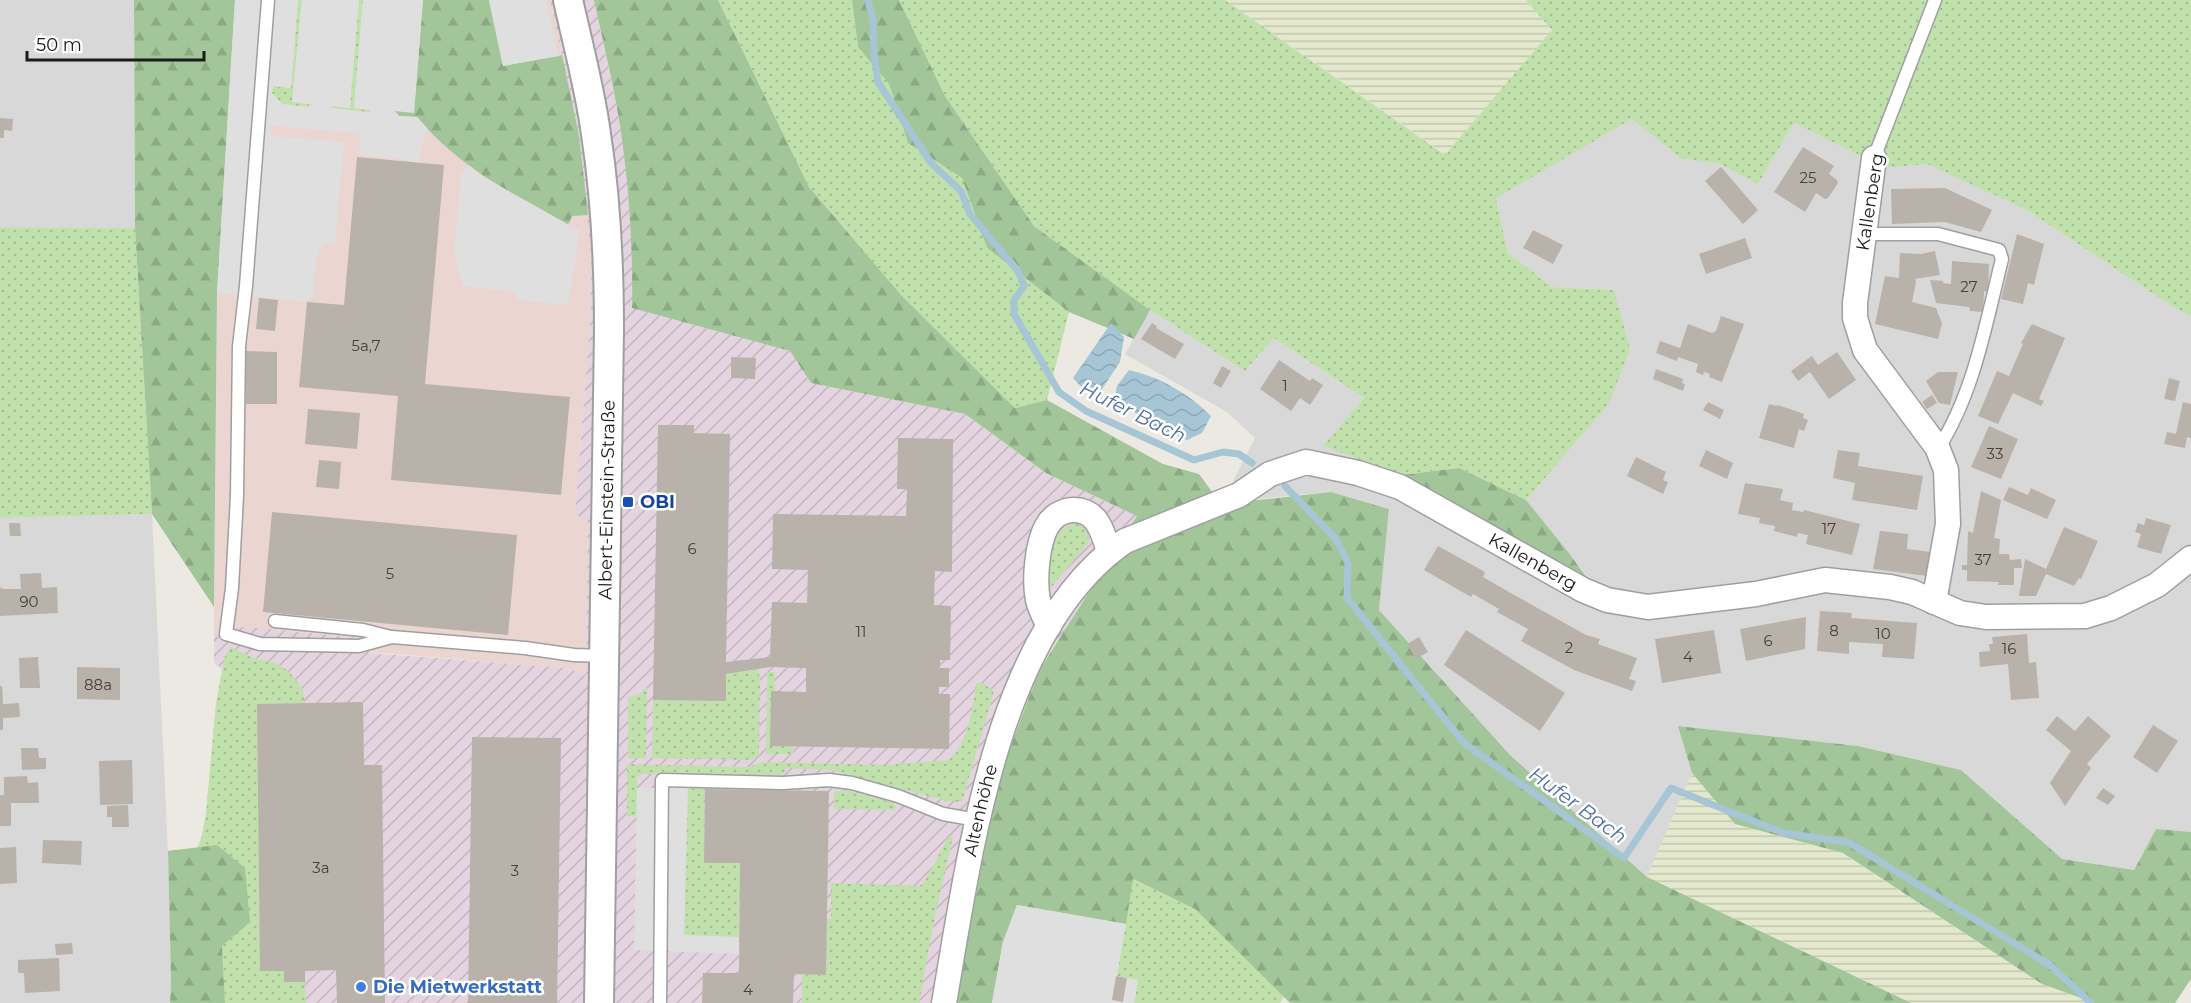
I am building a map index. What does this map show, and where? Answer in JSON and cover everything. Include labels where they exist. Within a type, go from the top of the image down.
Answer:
[{"type":"street","name":"Albert-Einstein-Straße","points":[[568,0],[596,131],[607,236],[609,330],[599,1003]]},
{"type":"street","name":"Kallenberg","points":[[1874,158],[1855,318],[1865,350],[1938,449],[1946,470],[1948,524],[1934,602]]},
{"type":"street","name":"Kallenberg","points":[[1155,528],[1239,495],[1270,474],[1306,462],[1358,472],[1400,487],[1583,590],[1607,600],[1648,607],[1756,594],[1825,580],[1890,586],[1912,592],[1960,613],[1986,617],[2085,616],[2111,608],[2157,585],[2191,558]]},
{"type":"street","points":[[1049,626],[1038,599],[1038,572],[1041,542],[1052,519],[1066,510],[1085,512],[1092,516],[1103,534],[1109,552]]},
{"type":"street","name":"Altenhöhe","points":[[944,1003],[976,820],[1008,715],[1028,665],[1049,626],[1077,584],[1091,568],[1125,541],[1155,528]]},
{"type":"lane","points":[[268,0],[246,286],[239,346],[237,496],[226,634],[260,644],[359,646],[392,637]]},
{"type":"lane","name":"Kallenberg","points":[[1874,158],[1935,0]]},
{"type":"lane","points":[[1864,234],[1938,234],[1999,250],[2002,259],[1975,364],[1950,430],[1938,449]]},
{"type":"lane","points":[[275,621],[363,630],[392,637],[525,648],[574,656],[604,656]]},
{"type":"lane","points":[[660,1003],[662,780],[783,783],[829,780],[852,783],[898,796],[943,814],[976,820]]},
{"type":"shaded area","points":[[0,0],[134,0],[135,228],[0,227]]},
{"type":"shaded area","name":"OBI","points":[[235,0],[550,0],[571,96],[587,199],[591,256],[591,313],[575,513],[588,522],[586,675],[566,668],[370,652],[359,638],[235,626],[214,628],[217,293]]},
{"type":"shaded area","points":[[235,0],[298,0],[291,88],[273,86],[272,93],[282,104],[308,107],[310,104],[292,102],[302,0],[359,0],[350,108],[332,106],[331,108],[368,113],[372,110],[354,108],[363,0],[423,0],[414,113],[395,111],[399,116],[417,117],[428,129],[422,144],[420,163],[359,155],[360,136],[356,133],[273,126],[270,128],[269,132],[272,136],[344,142],[335,243],[325,244],[319,250],[316,259],[313,297],[307,302],[217,293]]},
{"type":"shaded area","points":[[489,0],[546,0],[559,56],[503,66]]},
{"type":"shaded area","points":[[550,0],[594,0],[620,123],[625,158],[633,257],[632,308],[790,351],[811,383],[965,414],[1046,473],[1137,516],[1039,671],[999,777],[955,1003],[225,1003],[217,846],[197,849],[206,814],[216,704],[222,669],[214,663],[214,628],[235,626],[359,638],[370,653],[566,668],[586,675],[588,522],[575,514],[591,313],[591,256],[579,135]]},
{"type":"shaded area","points":[[1632,119],[1680,158],[1720,164],[1758,184],[1794,123],[1885,168],[1927,163],[2025,209],[2178,310],[2191,316],[2191,832],[2156,829],[2134,870],[2062,859],[1961,770],[1858,746],[1679,726],[1692,773],[1647,877],[1510,755],[1379,610],[1389,509],[1331,492],[1255,499],[1233,481],[1255,438],[1227,412],[1125,354],[1150,310],[1245,371],[1274,338],[1364,398],[1324,446],[1402,475],[1586,576],[1526,500],[1608,405],[1614,290],[1552,287],[1508,253],[1496,197]]},
{"type":"shaded area","points":[[469,165],[480,175],[580,231],[568,305],[516,300],[516,292],[463,286],[454,252],[461,175]]},
{"type":"shaded area","points":[[152,514],[168,851],[170,1003],[0,1003],[0,518]]},
{"type":"shaded area","points":[[637,788],[688,788],[684,935],[739,937],[739,954],[634,950]]},
{"type":"shaded area","points":[[1017,905],[1126,924],[1117,976],[1138,980],[1134,1003],[992,1003],[1003,942]]},
{"type":"green space","points":[[134,0],[235,0],[217,293],[214,607],[152,514],[135,228]]},
{"type":"green space","points":[[298,0],[302,0],[292,102],[310,104],[308,107],[282,104],[272,93],[272,86],[291,88]]},
{"type":"green space","points":[[359,0],[363,0],[354,108],[372,110],[371,112],[331,108],[331,106],[349,107]]},
{"type":"green space","points":[[423,0],[489,0],[503,66],[562,55],[579,135],[588,215],[572,216],[568,225],[468,165],[433,135],[417,117],[399,116],[396,113],[395,111],[414,112]]},
{"type":"green space","points":[[594,0],[718,0],[809,187],[902,296],[1015,408],[1047,400],[1163,464],[1199,474],[1221,504],[1331,492],[1389,509],[1379,610],[1510,755],[1647,877],[1911,1003],[1290,1003],[1195,909],[1133,879],[1126,924],[1017,905],[1003,942],[992,1003],[955,1003],[999,777],[1039,671],[1137,516],[1046,473],[965,414],[811,383],[790,351],[632,308],[631,239],[623,148]]},
{"type":"green space","points":[[718,0],[852,0],[858,47],[889,84],[908,143],[962,178],[987,248],[1069,312],[1047,400],[1015,408],[902,296],[809,187]]},
{"type":"green space","points":[[852,0],[899,0],[945,96],[1034,226],[1150,310],[1134,339],[1069,312],[987,248],[962,178],[908,143],[889,84],[858,47]]},
{"type":"green space","points":[[899,0],[1225,0],[1445,155],[1552,30],[1526,0],[2191,0],[2191,316],[2178,310],[2025,209],[1927,164],[1885,168],[1794,123],[1758,184],[1720,164],[1680,158],[1632,119],[1496,198],[1508,253],[1552,287],[1614,290],[1630,349],[1608,405],[1526,500],[1459,468],[1402,475],[1323,446],[1364,398],[1274,338],[1245,371],[1150,310],[1034,226],[945,96]]},
{"type":"green space","points":[[1225,0],[1526,0],[1553,30],[1446,155]]},
{"type":"green space","points":[[0,227],[135,228],[152,514],[0,518]]},
{"type":"green space","points":[[1459,468],[1526,500],[1587,578],[1402,475]]},
{"type":"green space","points":[[1075,523],[1085,528],[1090,541],[1049,590],[1049,561],[1054,541],[1066,527]]},
{"type":"green space","points":[[231,647],[251,657],[276,663],[288,671],[302,687],[305,703],[257,704],[260,971],[284,971],[284,982],[305,982],[306,1003],[225,1003],[222,946],[197,849],[206,814],[216,704],[225,656]]},
{"type":"green space","points":[[758,669],[760,679],[759,756],[750,760],[652,758],[653,700],[726,701],[726,674]]},
{"type":"green space","points":[[767,672],[775,672],[775,691],[771,692],[770,746],[793,746],[793,754],[766,754]]},
{"type":"green space","points":[[976,683],[983,683],[994,691],[962,802],[947,801],[831,770],[787,768],[783,775],[642,774],[637,777],[637,816],[627,816],[627,764],[749,767],[763,762],[884,765],[949,760],[961,745],[965,735]]},
{"type":"green space","points":[[647,686],[646,758],[628,758],[628,697],[640,694]]},
{"type":"green space","points":[[1678,726],[1858,746],[1961,770],[2062,859],[2134,870],[2156,829],[2191,832],[2191,979],[2175,1003],[2095,1003],[2042,984],[1843,853],[1735,824],[1692,773]]},
{"type":"green space","points":[[1692,773],[1735,824],[1842,853],[2042,984],[2095,1003],[1911,1003],[1647,877]]},
{"type":"green space","points":[[688,788],[705,789],[704,863],[740,863],[739,937],[684,936]]},
{"type":"green space","points":[[834,791],[850,791],[894,803],[896,807],[894,810],[834,809]]},
{"type":"green space","points":[[949,836],[953,837],[919,1003],[802,1003],[802,974],[826,975],[827,919],[831,919],[831,883],[919,886],[923,884]]},
{"type":"green space","points":[[217,845],[245,868],[250,922],[222,946],[225,1003],[170,1003],[168,851]]},
{"type":"green space","points":[[1132,879],[1195,909],[1284,997],[1280,1003],[1134,1003],[1138,980],[1116,976]]},
{"type":"water","points":[[1111,323],[1124,337],[1120,362],[1098,395],[1085,391],[1073,378]]},
{"type":"water","points":[[1129,370],[1163,382],[1202,408],[1211,416],[1202,433],[1187,440],[1150,425],[1115,396],[1117,386]]},
{"type":"building","points":[[0,118],[13,119],[12,131],[4,130],[4,138],[0,138]]},
{"type":"building","points":[[1803,147],[1834,166],[1829,174],[1838,183],[1828,198],[1825,199],[1816,193],[1805,212],[1774,192]]},
{"type":"building","points":[[357,157],[444,165],[425,384],[570,397],[561,495],[391,480],[398,396],[299,387],[307,302],[344,305]]},
{"type":"building","points":[[1721,167],[1758,210],[1743,224],[1705,181]]},
{"type":"building","points":[[1945,188],[1992,210],[1981,232],[1945,222],[1892,224],[1891,189]]},
{"type":"building","points":[[1533,230],[1563,245],[1553,264],[1523,248]]},
{"type":"building","points":[[2017,234],[2044,244],[2034,285],[2028,283],[2023,304],[2001,299]]},
{"type":"building","points":[[1745,238],[1752,258],[1706,274],[1699,254]]},
{"type":"building","points":[[1935,251],[1940,275],[1915,279],[1912,302],[1936,308],[1942,323],[1938,339],[1875,324],[1885,276],[1899,278],[1900,253],[1921,254]]},
{"type":"building","points":[[1952,261],[1989,264],[1988,292],[1984,291],[1983,312],[1970,311],[1969,307],[1936,303],[1930,280],[1951,284]]},
{"type":"building","points":[[259,298],[278,300],[275,331],[256,329]]},
{"type":"building","points":[[1721,316],[1744,324],[1722,382],[1709,377],[1710,374],[1704,372],[1703,375],[1696,372],[1698,364],[1678,357],[1677,361],[1656,353],[1660,341],[1680,348],[1688,324],[1712,333],[1716,331]]},
{"type":"building","points":[[1152,323],[1157,326],[1156,328],[1184,344],[1175,359],[1141,339]]},
{"type":"building","points":[[2032,324],[2065,338],[2039,399],[2044,401],[2041,406],[2013,393],[1998,424],[1978,416],[1997,371],[2009,376],[2023,344],[2021,343]]},
{"type":"building","points":[[246,351],[277,352],[277,404],[246,404]]},
{"type":"building","points":[[1837,352],[1856,380],[1829,399],[1810,372],[1798,381],[1791,371],[1812,356],[1818,365]]},
{"type":"building","points":[[731,357],[756,358],[755,379],[731,378]]},
{"type":"building","points":[[1279,360],[1310,381],[1312,378],[1323,385],[1310,405],[1300,398],[1291,411],[1260,389]]},
{"type":"building","points":[[1222,366],[1231,371],[1221,388],[1213,383]]},
{"type":"building","points":[[1656,369],[1683,379],[1682,383],[1685,384],[1683,391],[1653,379]]},
{"type":"building","points":[[1938,372],[1958,372],[1950,405],[1939,403],[1926,381]]},
{"type":"building","points":[[2169,378],[2180,381],[2175,401],[2164,399]]},
{"type":"building","points":[[1932,395],[1937,403],[1927,409],[1922,402]]},
{"type":"building","points":[[1708,402],[1724,410],[1720,419],[1703,410]]},
{"type":"building","points":[[2183,402],[2191,404],[2191,438],[2187,437],[2185,448],[2164,444],[2167,432],[2176,434]]},
{"type":"building","points":[[1769,404],[1804,414],[1803,418],[1808,420],[1804,431],[1799,429],[1794,448],[1759,438]]},
{"type":"building","points":[[308,409],[360,413],[357,449],[305,444]]},
{"type":"building","points":[[658,425],[694,425],[694,433],[730,434],[726,662],[770,657],[772,602],[807,603],[808,570],[772,569],[773,514],[906,516],[907,489],[897,489],[898,438],[953,439],[952,572],[935,571],[934,605],[951,606],[950,660],[940,660],[940,668],[949,668],[949,687],[939,687],[939,694],[950,694],[949,749],[770,746],[771,691],[806,692],[806,668],[770,667],[726,674],[726,701],[653,700]]},
{"type":"building","points":[[1989,426],[2018,439],[2001,479],[1971,467]]},
{"type":"building","points":[[1706,450],[1733,463],[1727,479],[1699,466]]},
{"type":"building","points":[[1838,450],[1860,453],[1858,466],[1923,476],[1917,510],[1852,500],[1855,483],[1833,478]]},
{"type":"building","points":[[1636,457],[1666,472],[1663,480],[1668,482],[1663,494],[1627,476]]},
{"type":"building","points":[[319,460],[341,462],[339,489],[316,487]]},
{"type":"building","points":[[1745,483],[1783,489],[1780,500],[1793,503],[1792,510],[1803,512],[1804,510],[1860,524],[1852,555],[1806,544],[1808,535],[1798,533],[1797,537],[1774,531],[1775,526],[1759,523],[1760,518],[1738,514]]},
{"type":"building","points":[[2009,487],[2028,495],[2031,488],[2056,500],[2047,519],[2003,500]]},
{"type":"building","points":[[1981,491],[2001,500],[1994,538],[2000,539],[1999,554],[2009,554],[2010,560],[2021,559],[2022,568],[2014,568],[2014,585],[1967,581],[1967,570],[1962,570],[1962,565],[1967,565],[1968,531],[1973,533]]},
{"type":"building","points":[[272,512],[517,535],[508,635],[263,612]]},
{"type":"building","points":[[2146,518],[2171,525],[2161,554],[2137,547],[2141,534],[2135,532],[2138,523],[2144,525]]},
{"type":"building","points":[[9,523],[20,523],[21,536],[10,536]]},
{"type":"building","points":[[2064,527],[2098,541],[2081,579],[2079,578],[2074,586],[2046,574],[2036,596],[2019,596],[2025,559],[2046,569]]},
{"type":"building","points":[[1880,531],[1908,534],[1907,549],[1931,552],[1927,576],[1873,569]]},
{"type":"building","points":[[1438,546],[1485,572],[1483,577],[1509,592],[1586,635],[1600,639],[1598,644],[1637,658],[1629,679],[1636,681],[1632,691],[1574,670],[1521,641],[1528,629],[1497,612],[1499,609],[1473,594],[1471,597],[1424,570]]},
{"type":"building","points":[[41,573],[42,588],[57,587],[58,613],[0,616],[0,587],[21,589],[20,574]]},
{"type":"building","points":[[1820,611],[1852,613],[1851,618],[1917,623],[1914,659],[1882,657],[1883,644],[1849,642],[1849,654],[1817,651]]},
{"type":"building","points":[[1806,617],[1805,649],[1746,661],[1740,629]]},
{"type":"building","points":[[1466,630],[1565,693],[1540,731],[1444,665]]},
{"type":"building","points":[[1714,630],[1721,673],[1662,683],[1655,639]]},
{"type":"building","points":[[2027,634],[2029,663],[2036,662],[2039,698],[2011,700],[2008,664],[1980,667],[1979,652],[1990,651],[1989,644],[1993,644],[1992,637]]},
{"type":"building","points":[[1419,637],[1428,652],[1416,659],[1407,644]]},
{"type":"building","points":[[38,657],[40,688],[20,688],[19,658]]},
{"type":"building","points":[[77,667],[120,668],[120,700],[77,699]]},
{"type":"building","points":[[0,686],[2,686],[3,704],[19,703],[20,717],[3,718],[3,730],[0,730]]},
{"type":"building","points":[[363,702],[364,765],[382,765],[385,1003],[337,1003],[336,970],[305,971],[305,982],[284,982],[284,971],[260,971],[257,704]]},
{"type":"building","points":[[2057,716],[2075,731],[2088,716],[2111,736],[2087,764],[2091,768],[2065,806],[2050,783],[2071,751],[2046,730]]},
{"type":"building","points":[[2153,725],[2178,741],[2157,773],[2133,757]]},
{"type":"building","points":[[472,737],[561,738],[557,1003],[468,1003]]},
{"type":"building","points":[[21,748],[38,748],[39,758],[46,758],[46,769],[22,770]]},
{"type":"building","points":[[132,760],[133,804],[100,805],[99,761]]},
{"type":"building","points":[[27,776],[28,783],[38,782],[39,803],[11,803],[11,826],[0,826],[0,795],[4,795],[4,777]]},
{"type":"building","points":[[2103,788],[2115,796],[2108,805],[2096,798]]},
{"type":"building","points":[[705,789],[829,791],[826,975],[794,974],[793,1003],[702,1003],[703,973],[739,973],[740,863],[704,863]]},
{"type":"building","points":[[128,805],[129,827],[112,827],[112,817],[107,817],[107,806]]},
{"type":"building","points":[[43,840],[82,841],[81,865],[42,863]]},
{"type":"building","points":[[16,847],[17,883],[0,884],[0,848]]},
{"type":"building","points":[[72,943],[73,954],[56,955],[55,944]]},
{"type":"building","points":[[59,958],[60,991],[25,993],[24,973],[18,973],[18,960]]},
{"type":"building","points":[[1116,976],[1127,978],[1123,1002],[1112,1000]]},
{"type":"waterway","name":"Hufer Bach","points":[[868,0],[873,20],[878,82],[931,163],[961,191],[970,214],[1018,271],[1024,286],[1014,300],[1014,314],[1059,392],[1086,411],[1194,460],[1223,452],[1239,454],[1252,463]]},
{"type":"waterway","name":"Hufer Bach","points":[[1285,486],[1336,539],[1348,563],[1347,598],[1464,743],[1624,858],[1671,788],[1783,833],[1848,842],[2050,965],[2091,1003]]},
{"type":"place","name":"OBI","points":[[628,502]]},
{"type":"place","name":"Die Mietwerkstatt","points":[[361,987]]}]
